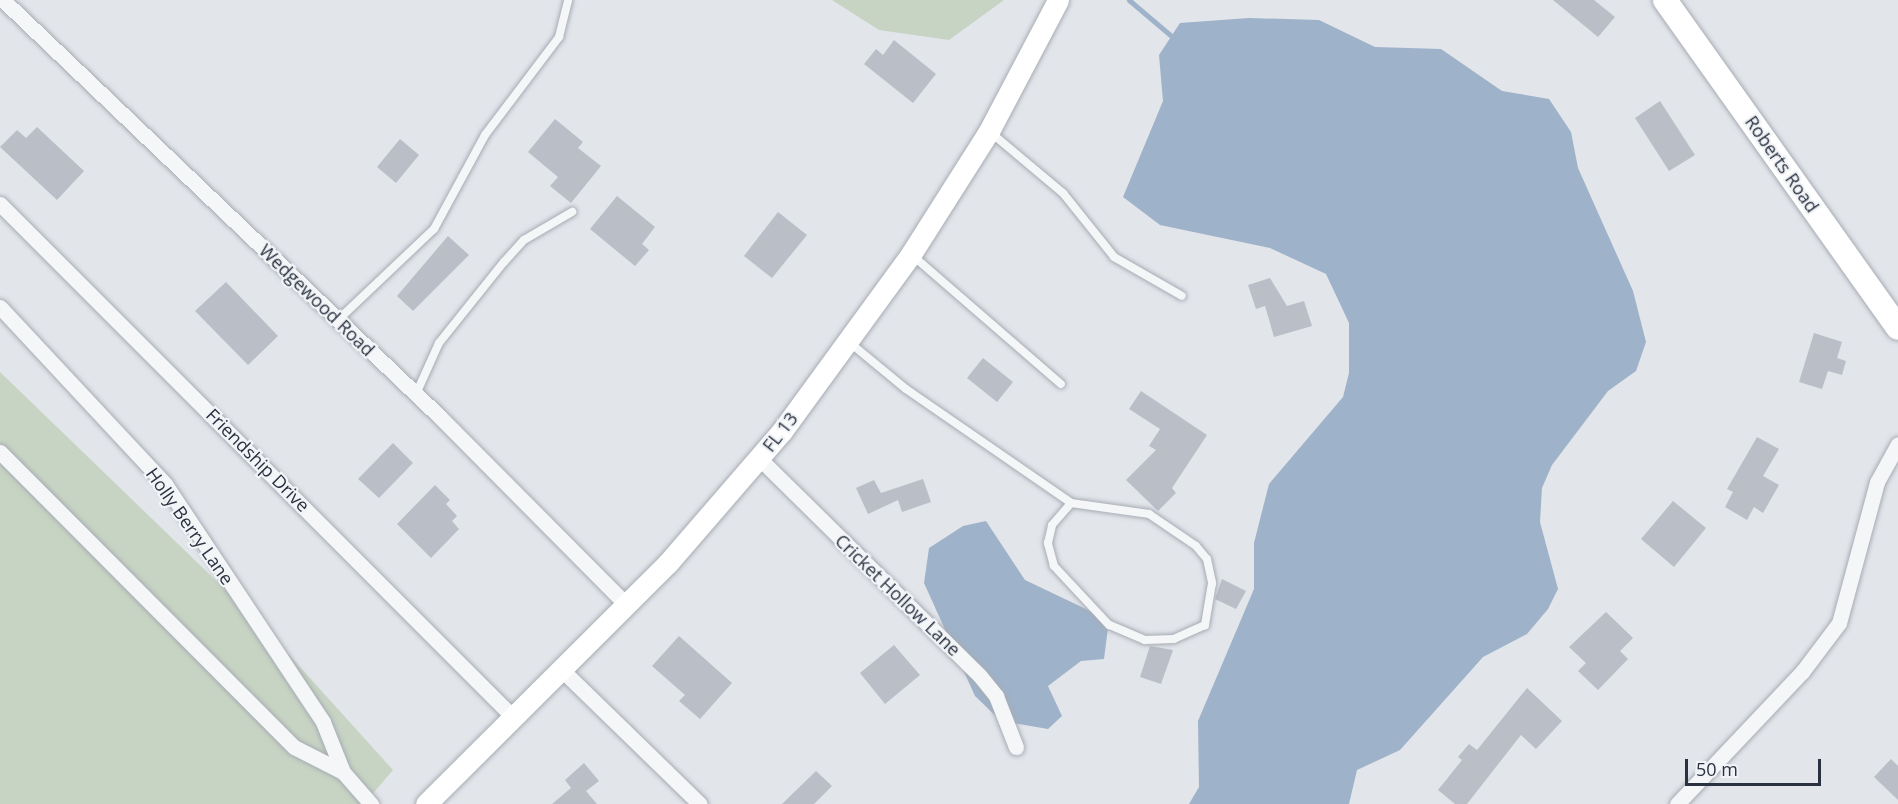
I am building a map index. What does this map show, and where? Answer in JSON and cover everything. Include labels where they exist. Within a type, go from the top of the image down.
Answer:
[{"type":"main road","name":"FL 13","points":[[426,804],[627,605],[759,458],[849,342],[911,254],[989,131],[1058,0]]},
{"type":"main road","name":"Roberts Road","points":[[1665,0],[1898,328]]},
{"type":"street","name":"Wedgewood Road","points":[[3,0],[339,319],[627,605]]},
{"type":"street","name":"Friendship Drive","points":[[0,204],[514,718]]},
{"type":"street","name":"Holly Berry Lane","points":[[0,307],[165,484],[323,722],[343,772],[371,804]]},
{"type":"street","points":[[1677,804],[1802,672],[1839,623],[1877,482],[1898,444]]},
{"type":"street","name":"Holly Berry Lane","points":[[0,452],[294,747],[343,772]]},
{"type":"street","name":"Cricket Hollow Lane","points":[[759,458],[980,676],[996,696],[1016,747]]},
{"type":"street","points":[[562,670],[700,804]]},
{"type":"lane","points":[[339,319],[434,229],[485,135],[559,37],[568,0]]},
{"type":"lane","points":[[989,131],[1064,193],[1114,256],[1182,296]]},
{"type":"lane","points":[[416,394],[439,343],[504,262],[524,240],[572,212]]},
{"type":"lane","points":[[911,254],[1061,384]]},
{"type":"lane","points":[[849,342],[906,389],[1071,503],[1149,514],[1196,546],[1207,560],[1212,583],[1205,625],[1174,639],[1145,640],[1127,637],[1101,618],[1054,566],[1048,543],[1052,525],[1071,503]]},
{"type":"green space","points":[[832,0],[1004,0],[949,40],[879,30]]},
{"type":"green space","points":[[0,372],[262,625],[393,770],[364,804],[0,804]]},
{"type":"water","points":[[1249,18],[1319,20],[1375,47],[1441,49],[1502,91],[1549,99],[1571,132],[1578,168],[1633,291],[1646,342],[1636,371],[1608,391],[1552,465],[1542,488],[1540,522],[1558,589],[1548,609],[1527,634],[1483,657],[1400,750],[1357,770],[1349,804],[1189,804],[1199,787],[1198,721],[1254,589],[1254,543],[1269,484],[1343,397],[1349,373],[1349,323],[1326,274],[1270,248],[1160,225],[1123,197],[1163,101],[1159,55],[1180,23]]},
{"type":"water","points":[[986,521],[1025,580],[1109,620],[1104,659],[1081,661],[1048,686],[1062,716],[1048,729],[1001,721],[975,696],[924,583],[929,548],[963,526]]},
{"type":"building","points":[[1553,0],[1594,0],[1615,17],[1598,37]]},
{"type":"building","points":[[894,40],[936,74],[913,103],[864,64],[876,49],[883,55]]},
{"type":"building","points":[[1660,101],[1695,155],[1669,171],[1635,118]]},
{"type":"building","points":[[555,119],[583,142],[578,148],[601,166],[571,203],[550,186],[558,177],[528,152]]},
{"type":"building","points":[[37,127],[84,171],[57,200],[0,147],[17,130],[26,138]]},
{"type":"building","points":[[400,139],[419,155],[396,183],[377,167]]},
{"type":"building","points":[[617,196],[655,227],[642,244],[649,250],[635,266],[590,229]]},
{"type":"building","points":[[778,212],[807,235],[772,278],[744,256]]},
{"type":"building","points":[[448,236],[469,255],[413,311],[397,296]]},
{"type":"building","points":[[1270,278],[1287,306],[1304,301],[1312,326],[1274,337],[1265,306],[1256,309],[1248,285]]},
{"type":"building","points":[[226,282],[278,336],[248,365],[195,311]]},
{"type":"building","points":[[1814,333],[1842,342],[1837,358],[1846,361],[1842,375],[1828,371],[1822,389],[1799,382]]},
{"type":"building","points":[[983,358],[1013,382],[997,402],[967,378]]},
{"type":"building","points":[[1141,391],[1207,435],[1172,488],[1176,493],[1158,511],[1126,480],[1156,450],[1149,446],[1160,429],[1129,409]]},
{"type":"building","points":[[1757,437],[1779,449],[1763,476],[1779,485],[1763,513],[1754,507],[1747,520],[1725,507],[1733,492],[1727,489]]},
{"type":"building","points":[[393,443],[413,463],[379,498],[358,479]]},
{"type":"building","points":[[923,479],[931,502],[902,512],[898,500],[868,514],[856,488],[874,480],[881,493]]},
{"type":"building","points":[[435,485],[450,500],[446,504],[457,516],[452,521],[459,529],[431,558],[397,524]]},
{"type":"building","points":[[1673,501],[1706,528],[1674,567],[1641,539]]},
{"type":"building","points":[[1222,579],[1246,591],[1236,609],[1215,599]]},
{"type":"building","points":[[1606,612],[1633,638],[1620,651],[1628,659],[1598,690],[1578,671],[1586,663],[1569,647]]},
{"type":"building","points":[[679,636],[732,683],[700,719],[679,701],[685,695],[652,666]]},
{"type":"building","points":[[894,645],[920,675],[885,704],[860,673]]},
{"type":"building","points":[[1150,646],[1173,650],[1161,684],[1140,677]]},
{"type":"building","points":[[1527,688],[1562,721],[1536,749],[1521,735],[1467,804],[1455,804],[1438,790],[1462,760],[1458,757],[1469,744],[1477,750]]},
{"type":"building","points":[[1891,759],[1898,766],[1898,800],[1874,777]]},
{"type":"building","points":[[584,763],[599,781],[586,791],[597,804],[552,804],[571,788],[565,780]]},
{"type":"building","points":[[816,771],[832,786],[814,804],[782,804]]},
{"type":"waterway","points":[[1129,0],[1175,39]]}]
